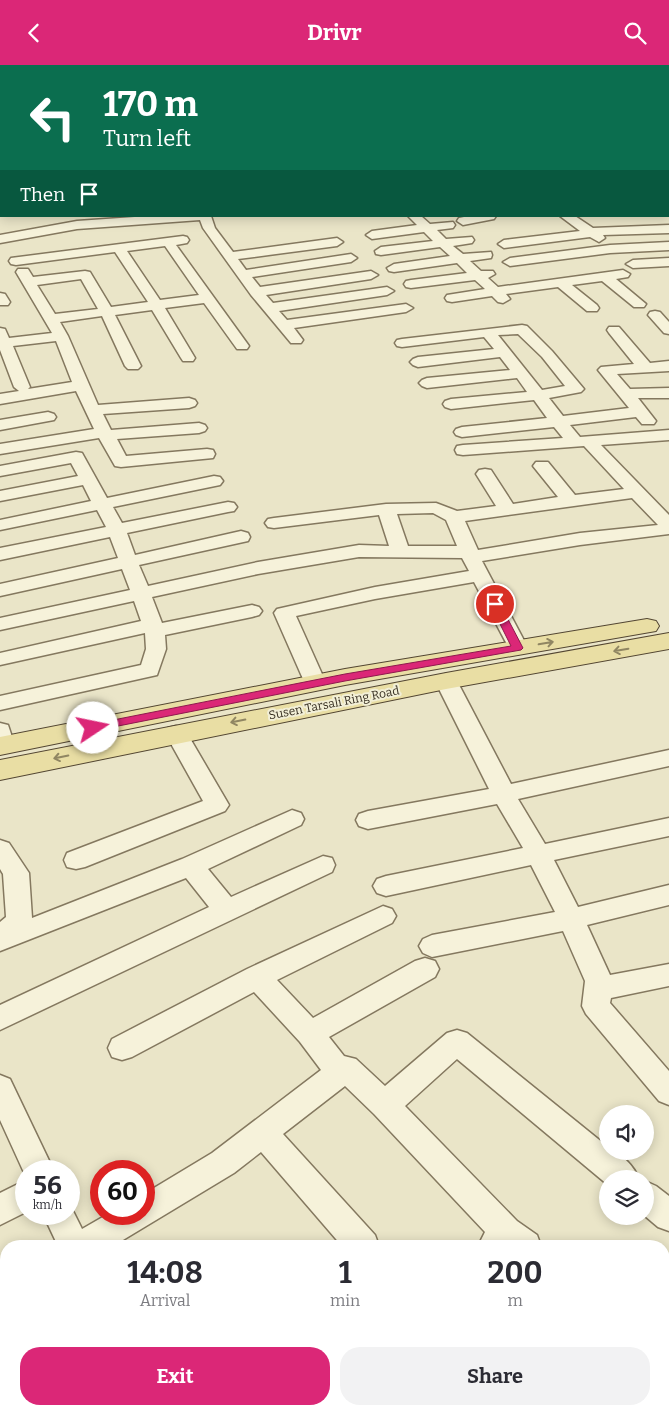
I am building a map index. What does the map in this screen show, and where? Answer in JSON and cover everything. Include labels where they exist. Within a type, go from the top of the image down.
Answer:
[{"type":"main road","name":"Susen Tarsali Ring Road","points":[[1,748],[315,683],[669,622]]},
{"type":"main road","name":"Susen Tarsali Ring Road","points":[[1,748],[176,733],[446,681],[669,641]]},
{"type":"street","points":[[180,217],[106,220],[0,239],[15,260],[61,336],[81,385],[121,462],[207,454]]},
{"type":"street","points":[[205,217],[209,228],[256,292],[296,340]]},
{"type":"street","points":[[415,217],[507,303]]},
{"type":"street","points":[[463,221],[485,217]]},
{"type":"street","points":[[569,217],[594,233],[610,249]]},
{"type":"street","points":[[34,221],[44,231]]},
{"type":"street","points":[[372,235],[449,225]]},
{"type":"street","points":[[411,284],[478,275],[507,267],[610,249],[669,245],[663,230],[594,233],[504,245]]},
{"type":"street","points":[[0,261],[183,240]]},
{"type":"street","points":[[381,251],[468,240]]},
{"type":"street","points":[[168,242],[242,346]]},
{"type":"street","points":[[230,256],[337,242]]},
{"type":"street","points":[[119,248],[156,304],[188,358]]},
{"type":"street","points":[[72,254],[106,311],[133,366]]},
{"type":"street","points":[[394,268],[486,255]]},
{"type":"street","points":[[243,274],[351,257]]},
{"type":"street","points":[[452,298],[605,277],[628,269],[669,262]]},
{"type":"street","points":[[642,276],[669,273]]},
{"type":"street","points":[[29,283],[85,275]]},
{"type":"street","points":[[256,292],[371,275]]},
{"type":"street","points":[[605,277],[639,304]]},
{"type":"street","points":[[561,283],[592,308]]},
{"type":"street","points":[[269,308],[387,291]]},
{"type":"street","points":[[51,319],[207,298]]},
{"type":"street","points":[[284,325],[406,308]]},
{"type":"street","points":[[655,315],[669,330]]},
{"type":"street","points":[[402,343],[522,329],[548,354],[576,389],[451,404]]},
{"type":"street","points":[[614,330],[646,368]]},
{"type":"street","points":[[0,624],[258,567],[359,551],[470,555],[669,528],[661,507],[637,492],[560,422],[488,332]]},
{"type":"street","points":[[22,387],[2,339],[61,336]]},
{"type":"street","points":[[418,362],[504,352]]},
{"type":"street","points":[[665,435],[641,412],[606,370],[669,366]]},
{"type":"street","points":[[427,383],[521,373]]},
{"type":"street","points":[[0,399],[81,385]]},
{"type":"street","points":[[626,395],[669,393]]},
{"type":"street","points":[[93,410],[190,403]]},
{"type":"street","points":[[462,432],[641,412]]},
{"type":"street","points":[[0,425],[48,417]]},
{"type":"street","points":[[0,449],[105,433],[199,428]]},
{"type":"street","points":[[464,450],[665,435]]},
{"type":"street","points":[[0,471],[76,457],[117,531],[154,628],[156,649],[150,670],[0,703]]},
{"type":"street","points":[[542,465],[570,501]]},
{"type":"street","points":[[485,474],[508,510]]},
{"type":"street","points":[[0,496],[89,479]]},
{"type":"street","points":[[0,525],[214,481]]},
{"type":"street","points":[[274,523],[386,509],[436,507],[454,517],[637,492]]},
{"type":"street","points":[[0,554],[228,507]]},
{"type":"street","points":[[386,509],[400,551]]},
{"type":"street","points":[[454,517],[470,555],[518,648]]},
{"type":"street","points":[[0,590],[241,537]]},
{"type":"street","points":[[315,683],[284,613],[366,595],[480,575]]},
{"type":"street","points":[[0,659],[154,628],[252,611]]},
{"type":"street","points":[[446,681],[571,919],[599,981],[596,1006],[669,1092]]},
{"type":"street","points":[[76,860],[217,805],[176,733]]},
{"type":"street","points":[[368,820],[504,794],[669,758]]},
{"type":"street","points":[[0,939],[191,866],[292,819]]},
{"type":"street","points":[[386,886],[669,827]]},
{"type":"street","points":[[0,850],[16,873],[19,921],[0,939]]},
{"type":"street","points":[[0,1018],[324,865]]},
{"type":"street","points":[[191,866],[227,911]]},
{"type":"street","points":[[310,1034],[428,958],[571,919],[669,895]]},
{"type":"street","points":[[122,1048],[257,977],[383,916]]},
{"type":"street","points":[[257,977],[310,1034],[340,1073]]},
{"type":"street","points":[[598,989],[667,979]]},
{"type":"street","points":[[385,1105],[457,1042],[613,1170]]},
{"type":"street","points":[[155,1204],[223,1163],[346,1069],[385,1105],[507,1240]]},
{"type":"street","points":[[3,1103],[33,1160]]},
{"type":"street","points":[[263,1133],[358,1240]]},
{"type":"street","points":[[0,1210],[15,1201]]},
{"type":"street","points":[[654,1204],[669,1216]]},
{"type":"street","points":[[64,1225],[71,1240]]},
{"type":"street","points":[[93,1240],[119,1225]]},
{"type":"route","points":[[93,728],[345,677],[518,648],[495,604]]}]
